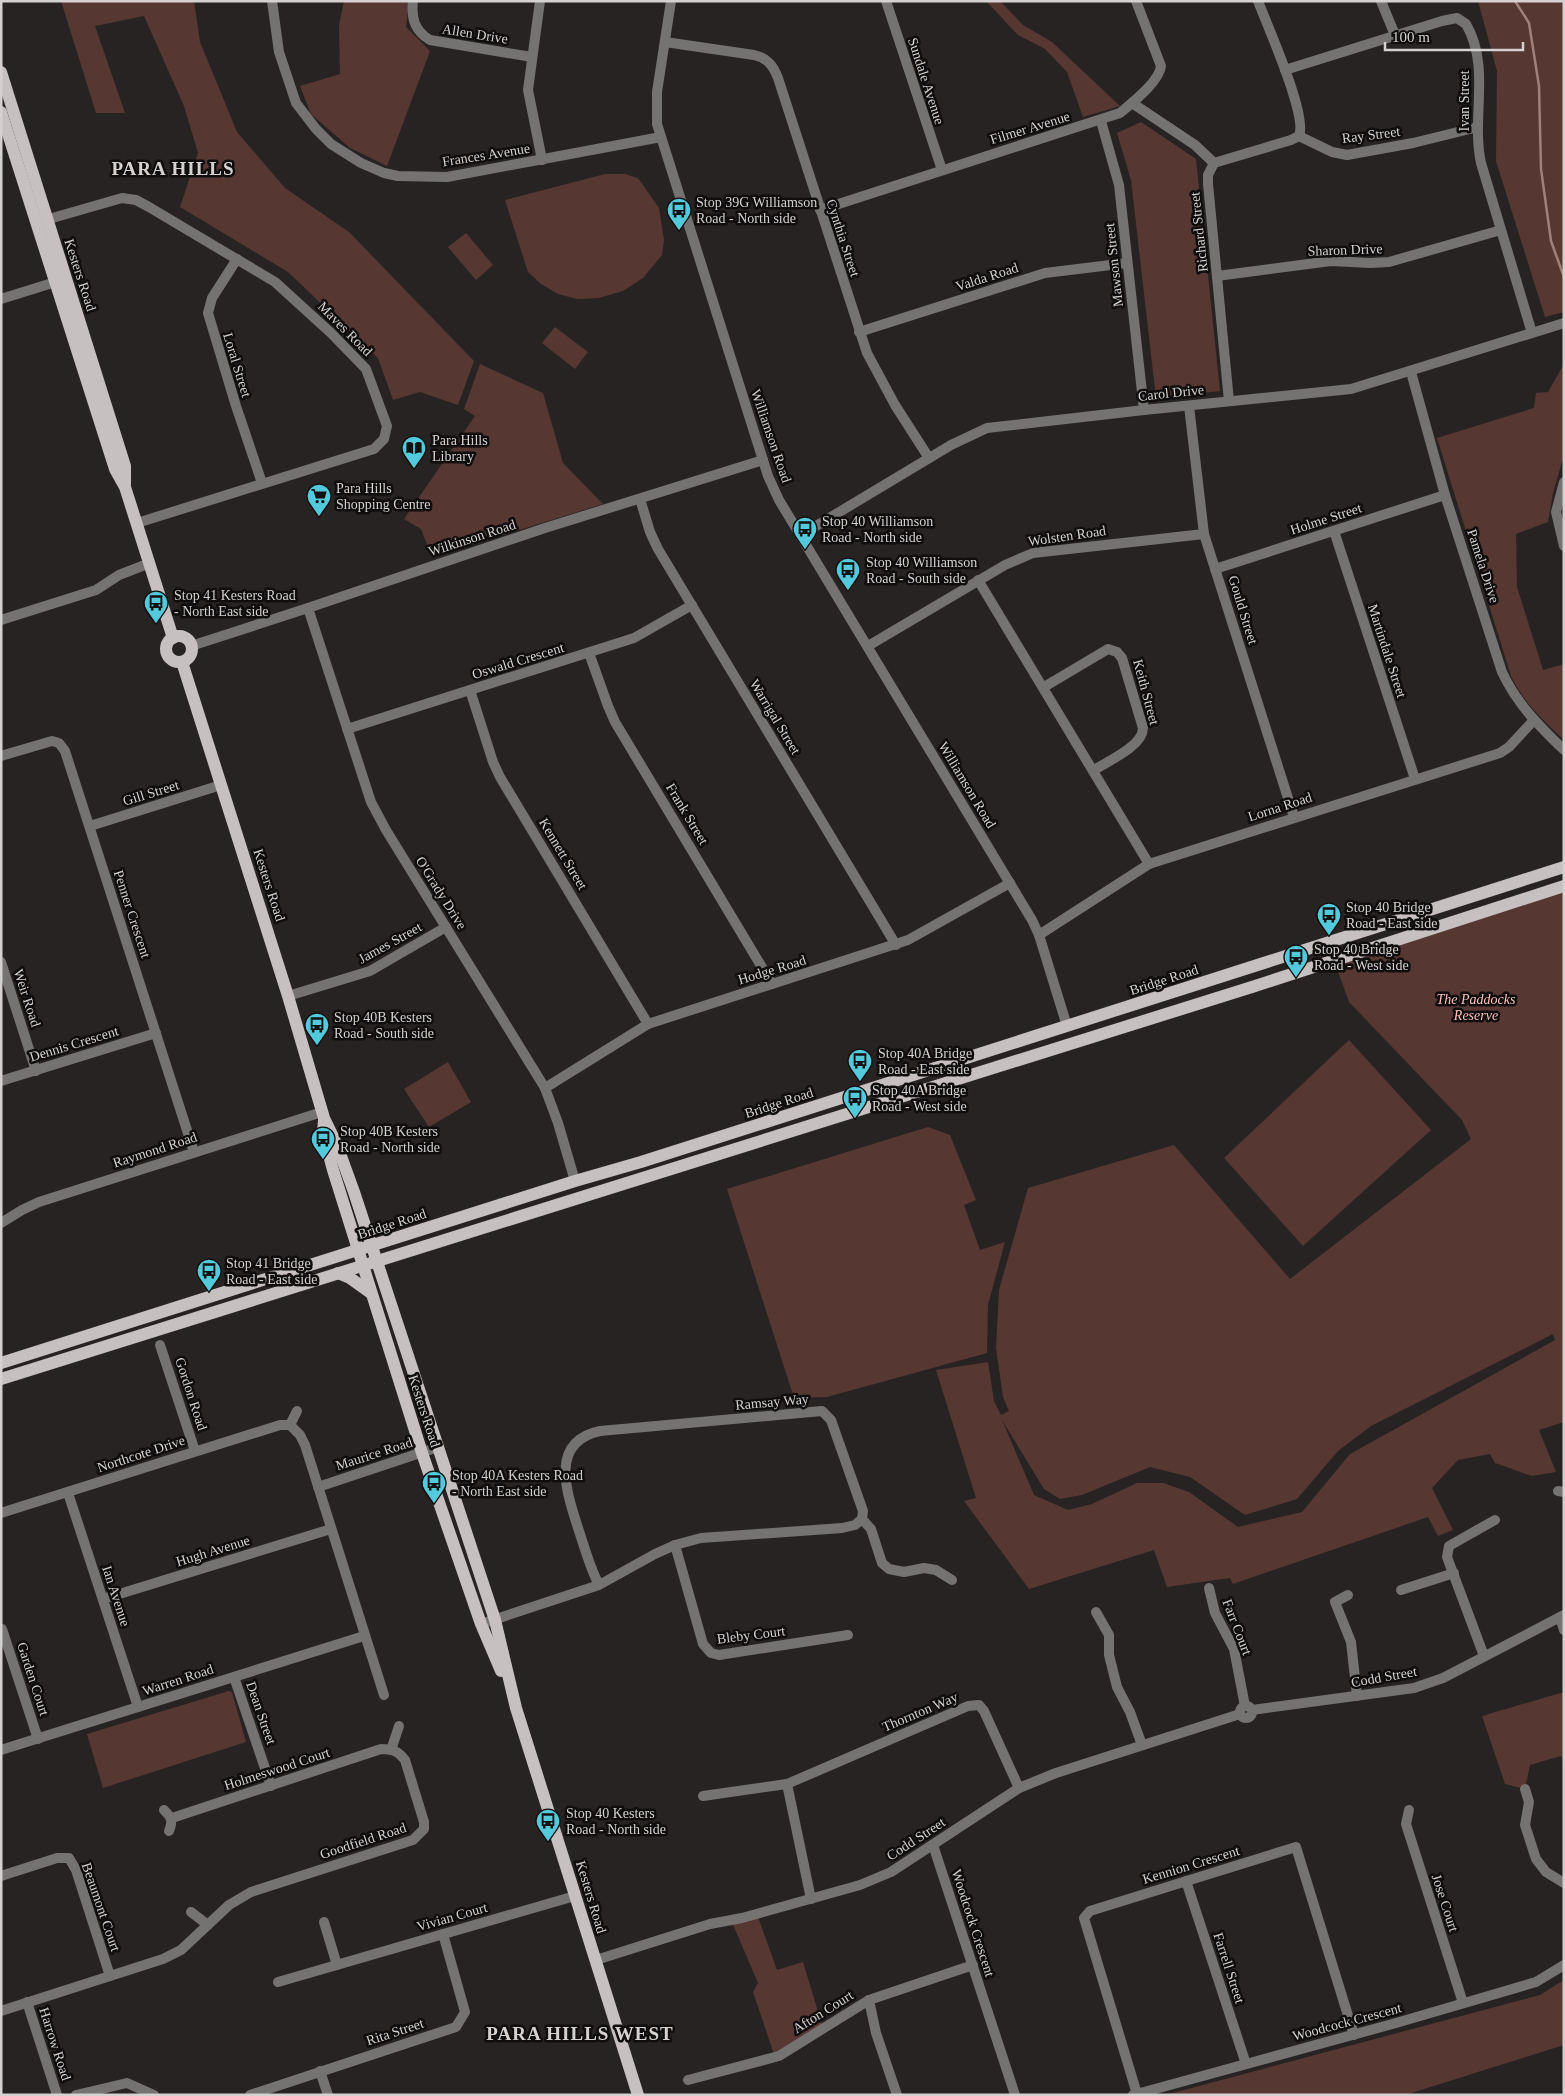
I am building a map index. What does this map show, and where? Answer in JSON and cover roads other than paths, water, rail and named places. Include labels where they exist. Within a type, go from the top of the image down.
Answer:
[{"type":"main road","name":"Kesters Road","points":[[1,72],[41,221],[115,468],[126,487],[173,638]]},
{"type":"main road","name":"Kesters Road","points":[[1,112],[41,221]]},
{"type":"main road","points":[[173,638],[184,638],[191,646],[189,657],[182,662],[173,661],[167,654],[167,644],[173,638]]},
{"type":"main road","name":"Kesters Road","points":[[182,662],[288,996],[323,1115],[337,1145],[377,1261],[495,1620],[516,1708],[638,2095]]},
{"type":"main road","name":"Bridge Road","points":[[1,1363],[916,1075],[1564,867]]},
{"type":"main road","points":[[1,1379],[1216,998],[1564,886]]},
{"type":"main road","points":[[1210,981],[1216,998]]},
{"type":"main road","points":[[1068,1026],[1073,1043]]},
{"type":"main road","points":[[916,1075],[922,1089]]},
{"type":"main road","name":"Kesters Road","points":[[323,1115],[323,1132],[326,1147],[357,1251],[422,1453],[481,1624],[516,1708]]},
{"type":"main road","points":[[575,1181],[580,1197]]},
{"type":"main road","points":[[338,1273],[350,1278],[371,1293]]},
{"type":"street","name":"Frances Avenue","points":[[272,1],[279,52],[296,103],[322,136],[343,153],[384,173],[398,176],[447,177],[661,137]]},
{"type":"street","name":"Allen Drive","points":[[413,1],[412,14],[415,25],[422,35],[430,40],[532,57]]},
{"type":"street","points":[[540,1],[528,97],[542,160]]},
{"type":"street","name":"Williamson Road","points":[[671,1],[656,105],[661,137],[763,460],[776,494],[1010,883],[1039,935],[1068,1026]]},
{"type":"street","name":"Sundale Avenue","points":[[886,1],[942,170]]},
{"type":"street","name":"Filmer Avenue","points":[[820,210],[1101,121],[1120,113],[1159,75],[1161,66],[1136,1]]},
{"type":"street","points":[[1132,103],[1195,145],[1214,163],[1299,136],[1302,126],[1285,70],[1258,1]]},
{"type":"street","points":[[1381,1],[1395,35]]},
{"type":"street","name":"Ivan Street","points":[[1285,70],[1454,18],[1460,19],[1466,24],[1480,70],[1478,150],[1532,333]]},
{"type":"street","name":"Cynthia Street","points":[[665,42],[754,55],[769,62],[778,78],[859,332],[872,364],[929,458]]},
{"type":"street","name":"Mawson Street","points":[[1101,121],[1120,185],[1144,410]]},
{"type":"street","name":"Ray Street","points":[[1299,136],[1320,148],[1348,155],[1413,144],[1478,127]]},
{"type":"street","name":"Richard Street","points":[[1214,163],[1208,175],[1208,184],[1229,401]]},
{"type":"street","name":"Maves Road","points":[[41,221],[117,198],[131,198],[149,207],[286,291],[366,369],[387,426],[384,439],[374,448],[137,523]]},
{"type":"street","name":"Sharon Drive","points":[[1217,276],[1331,262],[1389,262],[1501,230]]},
{"type":"street","name":"Loral Street","points":[[236,259],[212,298],[208,313],[262,483]]},
{"type":"street","name":"Valda Road","points":[[859,332],[1038,275],[1062,270],[1127,264]]},
{"type":"street","points":[[1,299],[60,281]]},
{"type":"street","name":"Carol Drive","points":[[801,535],[969,435],[993,426],[1351,389],[1411,372],[1564,323]]},
{"type":"street","name":"Pamela Drive","points":[[1411,372],[1445,495],[1502,672],[1512,691],[1533,721],[1564,750]]},
{"type":"street","name":"Gould Street","points":[[1189,406],[1204,534],[1294,817]]},
{"type":"street","name":"Wilkinson Road","points":[[191,646],[458,557],[763,460]]},
{"type":"street","points":[[1564,482],[1556,512],[1564,546]]},
{"type":"street","name":"Holme Street","points":[[1215,569],[1445,495]]},
{"type":"street","name":"Warrigal Street","points":[[640,499],[654,541],[896,945]]},
{"type":"street","name":"Martindale Street","points":[[1334,531],[1415,779]]},
{"type":"street","name":"Wolsten Road","points":[[868,646],[1012,560],[1040,551],[1204,534]]},
{"type":"street","points":[[1,620],[96,590],[119,575],[150,563]]},
{"type":"street","points":[[978,580],[1150,864]]},
{"type":"street","name":"Oswald Crescent","points":[[347,729],[634,638],[692,605]]},
{"type":"street","name":"O'Grady Drive","points":[[308,608],[367,790],[376,812],[545,1088],[558,1123],[575,1181]]},
{"type":"street","name":"Keith Street","points":[[1044,687],[1108,649],[1114,650],[1122,658],[1144,728],[1143,734],[1135,745],[1094,770]]},
{"type":"street","name":"Frank Street","points":[[589,653],[615,722],[772,984]]},
{"type":"street","name":"Kennett Street","points":[[470,690],[493,762],[500,777],[648,1024]]},
{"type":"street","name":"Lorna Road","points":[[1039,935],[1150,864],[1500,753],[1509,747],[1533,721]]},
{"type":"street","name":"Penner Crescent","points":[[1,756],[47,742],[59,743],[69,762],[194,1152]]},
{"type":"street","name":"Gill Street","points":[[90,826],[221,785]]},
{"type":"street","name":"Hodge Road","points":[[545,1088],[648,1024],[915,938],[1010,883]]},
{"type":"street","name":"James Street","points":[[288,996],[370,971],[446,927]]},
{"type":"street","name":"Weir Road","points":[[1,962],[36,1070]]},
{"type":"street","name":"Dennis Crescent","points":[[1,1081],[156,1033]]},
{"type":"street","name":"Raymond Road","points":[[1,1224],[34,1204],[194,1152],[323,1115]]},
{"type":"street","name":"Gordon Road","points":[[160,1345],[195,1451]]},
{"type":"street","points":[[297,1411],[290,1425],[300,1435],[384,1695]]},
{"type":"street","name":"Ramsay Way","points":[[599,1585],[592,1571],[567,1495],[565,1479],[566,1462],[569,1453],[575,1444],[590,1433],[822,1411],[831,1420],[860,1503],[862,1519]]},
{"type":"street","name":"Northcote Drive","points":[[1,1514],[195,1451],[280,1425],[290,1425]]},
{"type":"street","name":"Maurice Road","points":[[318,1487],[438,1447]]},
{"type":"street","name":"Ian Avenue","points":[[68,1493],[138,1707]]},
{"type":"street","points":[[481,1624],[599,1585],[655,1554],[675,1545],[700,1538],[842,1528],[854,1525],[862,1519],[871,1530],[882,1563],[889,1569],[904,1572],[924,1568],[936,1570],[952,1580]]},
{"type":"street","points":[[1484,1656],[1447,1556],[1449,1546],[1495,1520]]},
{"type":"street","name":"Hugh Avenue","points":[[103,1599],[331,1529]]},
{"type":"street","name":"Bleby Court","points":[[675,1545],[703,1644],[711,1653],[719,1655],[848,1635]]},
{"type":"street","points":[[1401,1590],[1454,1573]]},
{"type":"street","name":"Farr Court","points":[[1209,1588],[1216,1613],[1234,1649],[1246,1710]]},
{"type":"street","points":[[1348,1595],[1335,1602],[1351,1642],[1357,1696]]},
{"type":"street","points":[[1096,1612],[1110,1635],[1109,1655],[1117,1687],[1130,1712],[1142,1745]]},
{"type":"street","points":[[1562,1616],[1564,1630]]},
{"type":"street","name":"Codd Street","points":[[596,1960],[710,1924],[742,1918],[860,1886],[891,1872],[1019,1788],[1056,1773],[1246,1710],[1414,1688],[1443,1678],[1562,1616]]},
{"type":"street","name":"Garden Court","points":[[2,1629],[38,1739]]},
{"type":"street","name":"Warren Road","points":[[1,1750],[364,1636]]},
{"type":"street","name":"Dean Street","points":[[234,1677],[271,1786]]},
{"type":"street","name":"Thornton Way","points":[[703,1796],[787,1784],[968,1706],[978,1705],[984,1711],[1019,1788]]},
{"type":"street","points":[[391,1750],[399,1726]]},
{"type":"street","name":"Holmeswood Court","points":[[172,1818],[381,1750],[391,1750]]},
{"type":"street","name":"Goodfield Road","points":[[1,2011],[163,1959],[181,1950],[229,1905],[251,1892],[413,1840],[424,1829],[424,1822],[404,1760],[400,1754],[391,1750]]},
{"type":"street","points":[[787,1784],[811,1899]]},
{"type":"street","points":[[1525,1789],[1530,1802],[1525,1825],[1536,1859],[1546,1872],[1564,1883]]},
{"type":"street","points":[[164,1810],[172,1818],[173,1822],[169,1831]]},
{"type":"street","name":"Jose Court","points":[[1409,1810],[1406,1824],[1463,2003]]},
{"type":"street","name":"Woodcock Crescent","points":[[933,1845],[1015,2095]]},
{"type":"street","name":"Kennion Crescent","points":[[1135,2094],[1084,1918],[1090,1910],[1296,1847],[1354,2034]]},
{"type":"street","name":"Beaumont Court","points":[[1,1876],[58,1858],[69,1858],[76,1870],[110,1976]]},
{"type":"street","name":"Farrell Street","points":[[1186,1881],[1246,2064]]},
{"type":"street","name":"Vivian Court","points":[[278,1982],[575,1896]]},
{"type":"street","points":[[191,1912],[208,1925]]},
{"type":"street","points":[[324,1922],[337,1965]]},
{"type":"street","name":"Rita Street","points":[[250,2095],[456,2026],[465,2012],[442,1934]]},
{"type":"street","name":"Afton Court","points":[[688,2080],[779,2056],[869,2000],[973,1965]]},
{"type":"street","name":"Woodcock Crescent","points":[[1135,2094],[1536,1982],[1564,1965]]},
{"type":"street","points":[[869,2000],[876,2033],[897,2095]]},
{"type":"street","name":"Harrow Road","points":[[27,2002],[57,2095]]},
{"type":"street","points":[[320,2071],[328,2095]]},
{"type":"street","points":[[76,2095],[127,2083],[154,2095]]},
{"type":"waterway","points":[[1515,1],[1529,23],[1539,86],[1541,169],[1551,241],[1564,277]]},
{"type":"place","name":"Stop 39G Williamson Road - North side","points":[[679,231]]},
{"type":"place","name":"Para Hills Library","points":[[414,469]]},
{"type":"place","name":"Para Hills Shopping Centre","points":[[319,517]]},
{"type":"place","name":"Stop 40 Williamson Road - North side","points":[[805,550]]},
{"type":"place","name":"Stop 40 Williamson Road - South side","points":[[848,591]]},
{"type":"place","name":"Stop 41 Kesters Road - North East side","points":[[156,624]]},
{"type":"place","name":"Stop 40 Bridge Road - East side","points":[[1329,936]]},
{"type":"place","name":"Stop 40 Bridge Road - West side","points":[[1296,978]]},
{"type":"place","name":"Stop 40B Kesters Road - South side","points":[[317,1046]]},
{"type":"place","name":"Stop 40A Bridge Road - East side","points":[[860,1082]]},
{"type":"place","name":"Stop 40A Bridge Road - West side","points":[[855,1119]]},
{"type":"place","name":"Stop 40B Kesters Road - North side","points":[[323,1160]]},
{"type":"place","name":"Stop 41 Bridge Road - East side","points":[[209,1292]]},
{"type":"place","name":"Stop 40A Kesters Road - North East side","points":[[434,1504]]},
{"type":"place","name":"Stop 40 Kesters Road - North side","points":[[548,1842]]},
{"type":"district","name":"PARA HILLS","points":[[173,168]]},
{"type":"district","name":"PARA HILLS WEST","points":[[580,2033]]},
{"type":"park label","name":"The Paddocks Reserve","points":[[1476,1008]]}]
